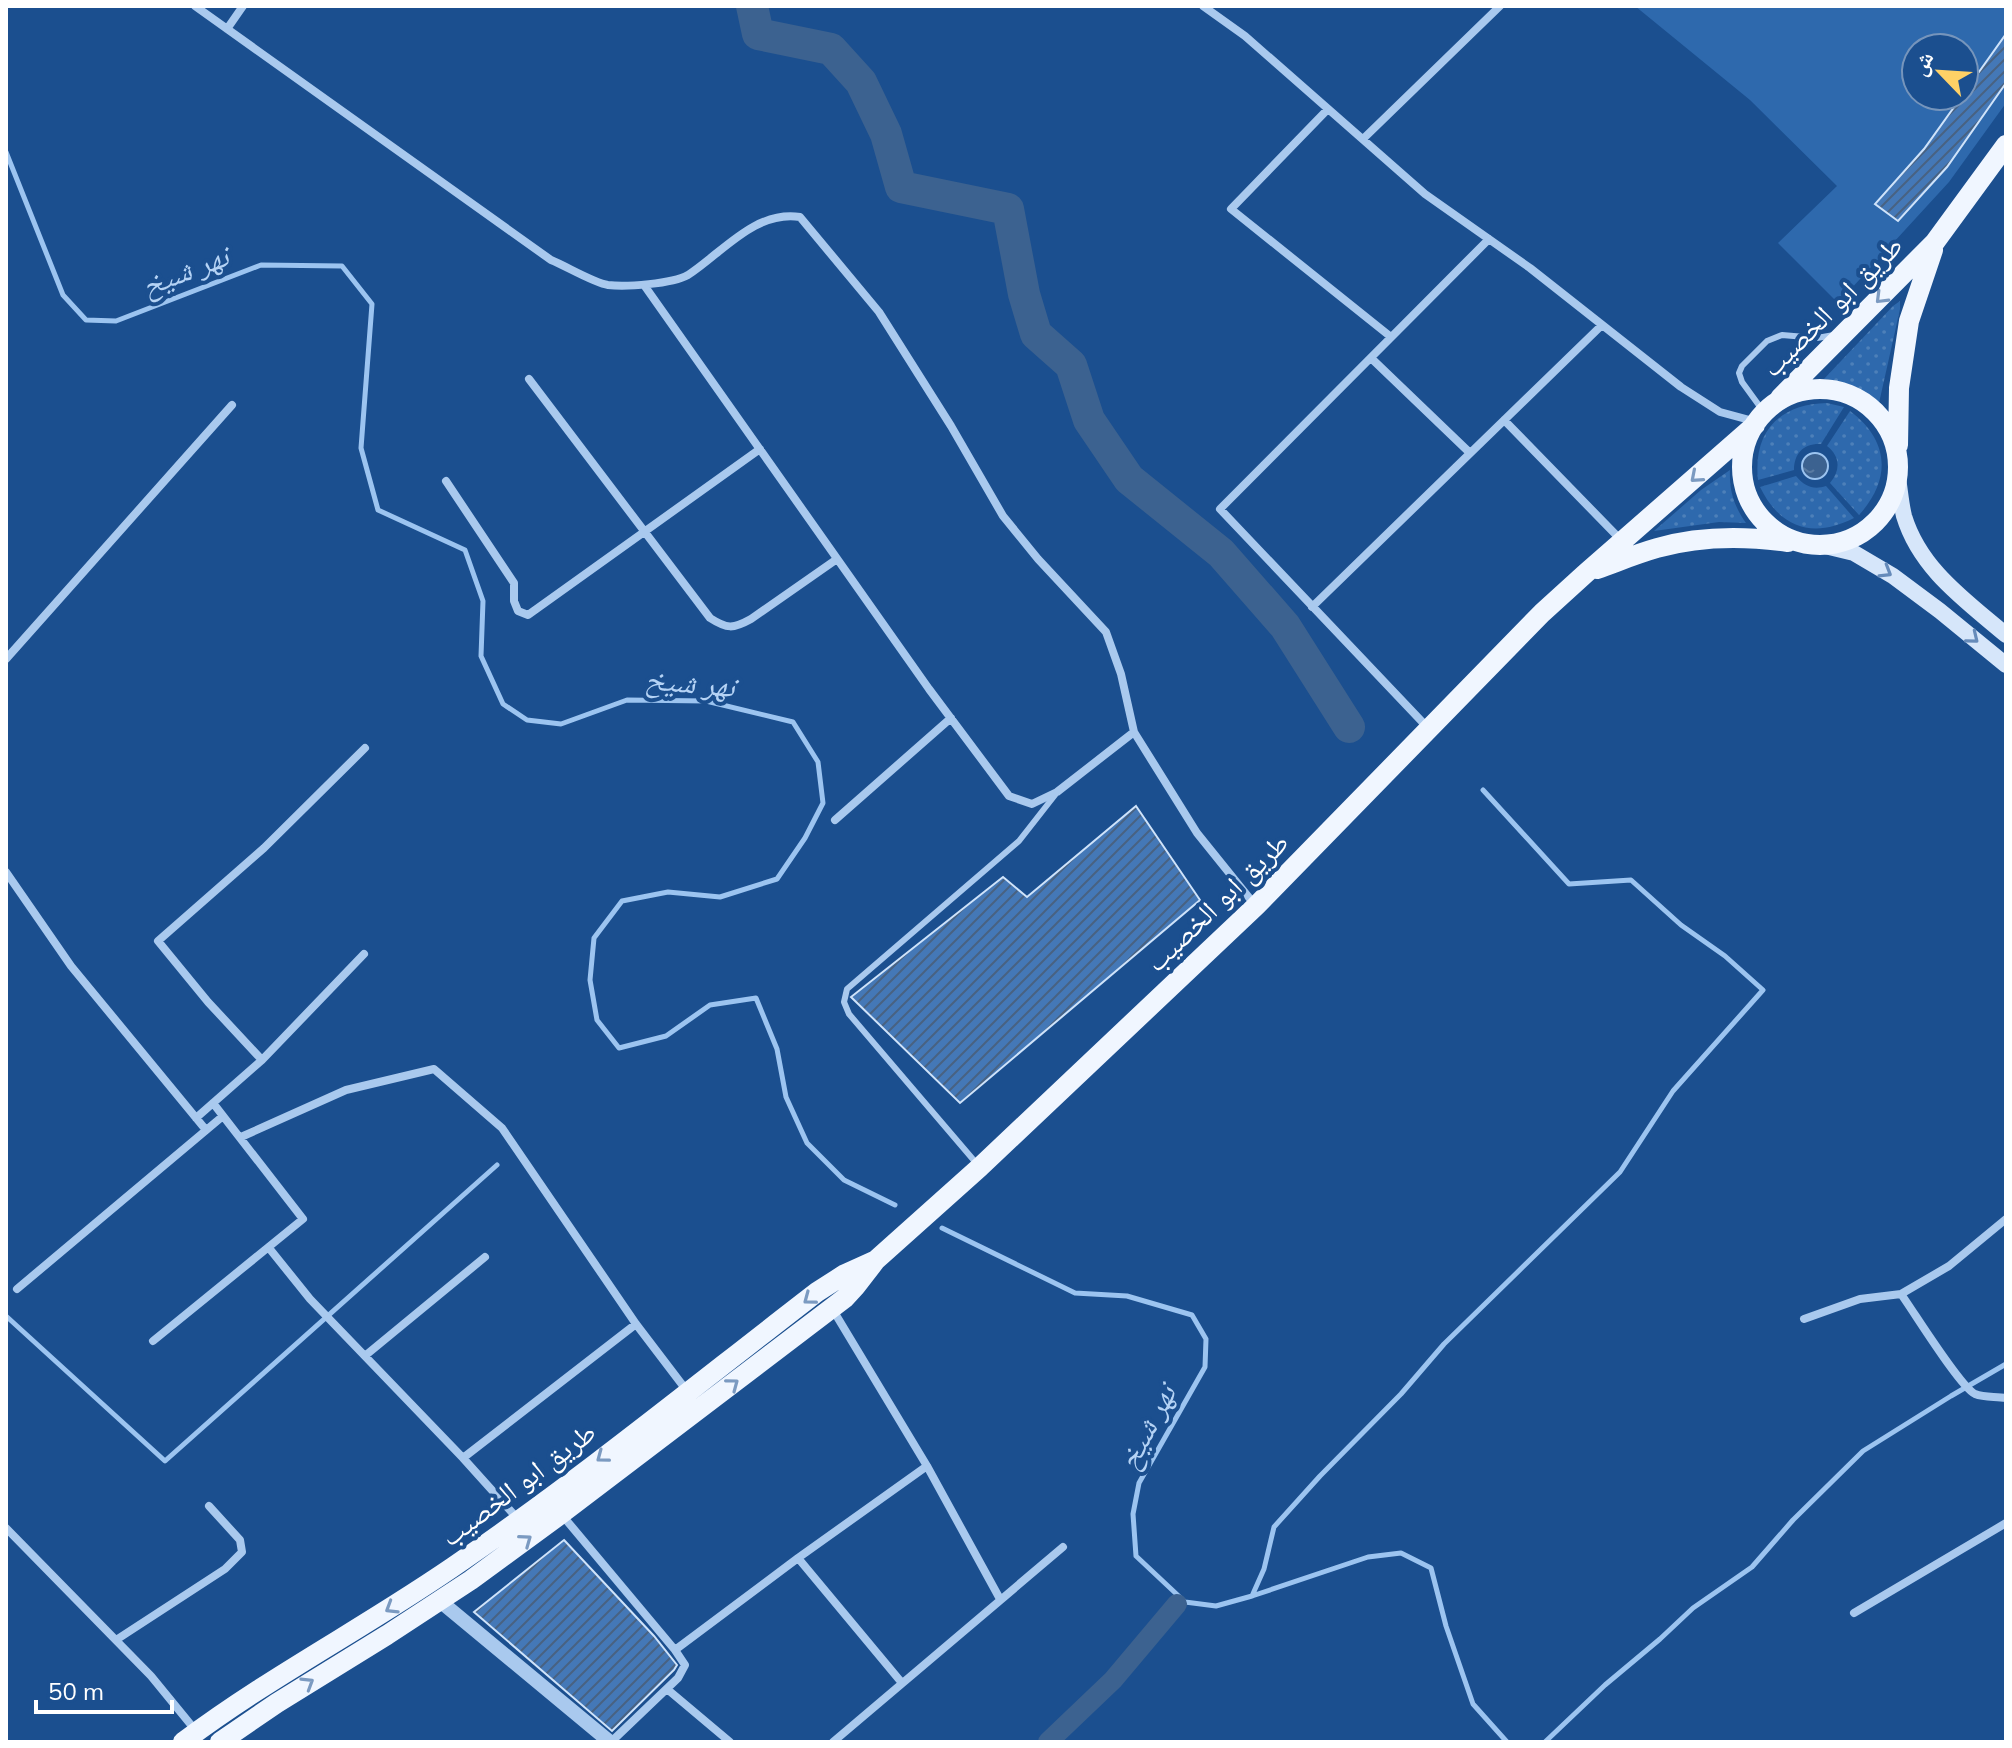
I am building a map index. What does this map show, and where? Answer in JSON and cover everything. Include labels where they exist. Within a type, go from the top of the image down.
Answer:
[{"type":"main road","name":"طريق ابو الخصيب","points":[[220,1742],[440,1601],[561,1514],[832,1309],[856,1286],[876,1260],[980,1167],[1256,906],[1500,655],[1586,573],[1761,418],[1935,242],[2006,145]]},
{"type":"main road","name":"طريق ابو الخصيب","points":[[1898,456],[1899,388],[1909,321],[1935,242]]},
{"type":"main road","points":[[2006,635],[1943,581],[1919,551],[1904,516],[1898,456],[1891,433],[1877,413],[1858,398],[1835,390],[1811,389],[1787,396],[1761,418],[1745,447],[1742,467],[1744,487],[1763,521],[1779,534],[1801,544],[1854,553],[1893,576],[2006,665]]},
{"type":"main road","points":[[1825,546],[1846,542],[1865,532],[1881,517],[1892,499],[1898,478]]},
{"type":"main road","name":"طريق ابو الخصيب","points":[[1586,573],[1658,548],[1690,542],[1752,537],[1801,544]]},
{"type":"main road","name":"طريق ابو الخصيب","points":[[190,1737],[255,1692],[407,1598],[519,1520],[831,1282],[876,1260]]},
{"type":"street","points":[[195,6],[551,260],[606,285],[644,285],[685,277],[747,230],[785,215],[800,217],[879,312],[1003,516],[1106,632],[1121,674],[1134,732],[1197,833],[1256,906]]},
{"type":"street","points":[[227,29],[243,6]]},
{"type":"street","points":[[1203,6],[1245,36],[1425,194],[1530,268],[1698,400],[1720,412],[1761,418]]},
{"type":"street","points":[[1363,139],[1500,6]]},
{"type":"street","points":[[1328,109],[1231,209],[1391,337]]},
{"type":"street","points":[[1428,729],[1220,509],[1489,239]]},
{"type":"street","points":[[644,285],[1009,796],[1032,804],[1057,792],[1134,732]]},
{"type":"street","points":[[1312,607],[1602,325]]},
{"type":"street","points":[[1371,358],[1470,453]]},
{"type":"street","points":[[529,379],[710,618],[724,626],[738,627],[837,559]]},
{"type":"street","points":[[6,659],[232,405]]},
{"type":"street","points":[[1504,420],[1622,541]]},
{"type":"street","points":[[446,481],[514,583],[514,601],[518,611],[528,615],[760,449]]},
{"type":"street","points":[[835,820],[951,718]]},
{"type":"street","points":[[262,1060],[208,1002],[158,941],[264,848],[365,748]]},
{"type":"street","points":[[6,872],[71,966],[206,1130]]},
{"type":"street","points":[[196,1118],[262,1060],[364,954]]},
{"type":"street","points":[[241,1137],[346,1090],[434,1069],[502,1128],[636,1324],[688,1392]]},
{"type":"street","points":[[153,1341],[303,1219],[213,1103]]},
{"type":"street","points":[[17,1289],[223,1116]]},
{"type":"street","points":[[1804,1319],[1860,1299],[1901,1294],[1949,1266],[2006,1219]]},
{"type":"street","points":[[269,1248],[310,1299],[519,1520]]},
{"type":"street","points":[[366,1355],[485,1257]]},
{"type":"street","points":[[1901,1294],[1972,1393],[2006,1398]]},
{"type":"street","points":[[832,1309],[927,1466],[1000,1599]]},
{"type":"street","points":[[463,1458],[636,1324]]},
{"type":"street","points":[[675,1650],[927,1466]]},
{"type":"street","points":[[116,1640],[225,1569],[242,1552],[240,1540],[209,1506]]},
{"type":"street","points":[[440,1601],[610,1742],[678,1678],[685,1665],[561,1514]]},
{"type":"street","points":[[1854,1613],[2006,1523]]},
{"type":"street","points":[[6,1528],[151,1676],[190,1737]]},
{"type":"street","points":[[840,1740],[902,1683],[1063,1547]]},
{"type":"street","points":[[798,1558],[902,1683]]},
{"type":"street","points":[[667,1689],[730,1742]]},
{"type":"lane","points":[[1761,418],[1758,404],[1739,373],[1767,341],[1782,335],[1817,338],[1846,333]]},
{"type":"lane","points":[[980,1167],[849,1014],[844,1002],[847,989],[1019,841],[1057,792]]},
{"type":"shaded area","points":[[1635,6],[2006,6],[2006,103],[1949,182],[1838,303],[1778,243],[1837,186],[1750,100]]},
{"type":"shaded area","points":[[1900,301],[1879,403],[1853,386],[1824,379],[1893,306]]},
{"type":"shaded area","points":[[1827,403],[1844,407],[1821,444],[1801,450],[1794,470],[1758,480],[1760,448],[1773,424],[1795,409]]},
{"type":"shaded area","points":[[1850,411],[1872,434],[1882,460],[1877,488],[1859,515],[1830,483],[1838,463],[1827,446]]},
{"type":"shaded area","points":[[1730,470],[1733,498],[1746,523],[1719,522],[1654,531],[1701,490]]},
{"type":"shaded area","points":[[1796,476],[1810,487],[1826,486],[1854,518],[1825,528],[1799,526],[1788,520],[1777,512],[1760,487]]},
{"type":"water","points":[[1815,453],[1825,456],[1828,466],[1825,476],[1815,479],[1805,476],[1802,466],[1805,456]]},
{"type":"building","points":[[2006,34],[2006,83],[1947,167],[1898,221],[1875,204],[1924,149],[1951,112],[1980,112],[1980,71]]},
{"type":"building","points":[[1136,806],[1200,900],[960,1103],[851,997],[1003,877],[1027,897]]},
{"type":"building","points":[[564,1540],[677,1665],[612,1731],[474,1612]]},
{"type":"waterway","points":[[752,6],[758,34],[831,49],[861,82],[886,134],[901,187],[1008,209],[1024,294],[1036,334],[1071,365],[1089,420],[1129,479],[1221,553],[1285,626],[1349,727]]},
{"type":"waterway","name":"نهر شيخ","points":[[6,152],[63,295],[86,320],[116,321],[261,265],[342,266],[372,304],[361,448],[378,510],[465,550],[483,601],[481,656],[503,704],[527,720],[561,724],[627,700],[706,701],[793,722],[818,762],[823,803],[805,838],[777,879],[720,897],[668,892],[622,901],[594,938],[590,980],[597,1020],[619,1048],[666,1036],[710,1005],[756,998],[777,1049],[786,1097],[807,1143],[844,1180],[895,1205]]},
{"type":"waterway","points":[[1252,1596],[1264,1569],[1274,1527],[1401,1394],[1444,1344],[1620,1172],[1673,1091],[1763,990],[1725,956],[1681,925],[1631,880],[1569,884],[1483,790]]},
{"type":"waterway","points":[[6,1316],[165,1461],[497,1165]]},
{"type":"waterway","name":"نهر شيخ","points":[[942,1228],[1075,1293],[1127,1296],[1192,1315],[1206,1339],[1205,1367],[1139,1483],[1133,1514],[1136,1556],[1185,1602],[1216,1606],[1368,1557],[1401,1553],[1431,1568],[1446,1626],[1473,1704],[1507,1742]]},
{"type":"waterway","points":[[1545,1742],[1693,1608],[1752,1567],[1793,1520],[1863,1451],[2006,1364]]},
{"type":"waterway","points":[[1048,1742],[1113,1680],[1177,1604]]}]
